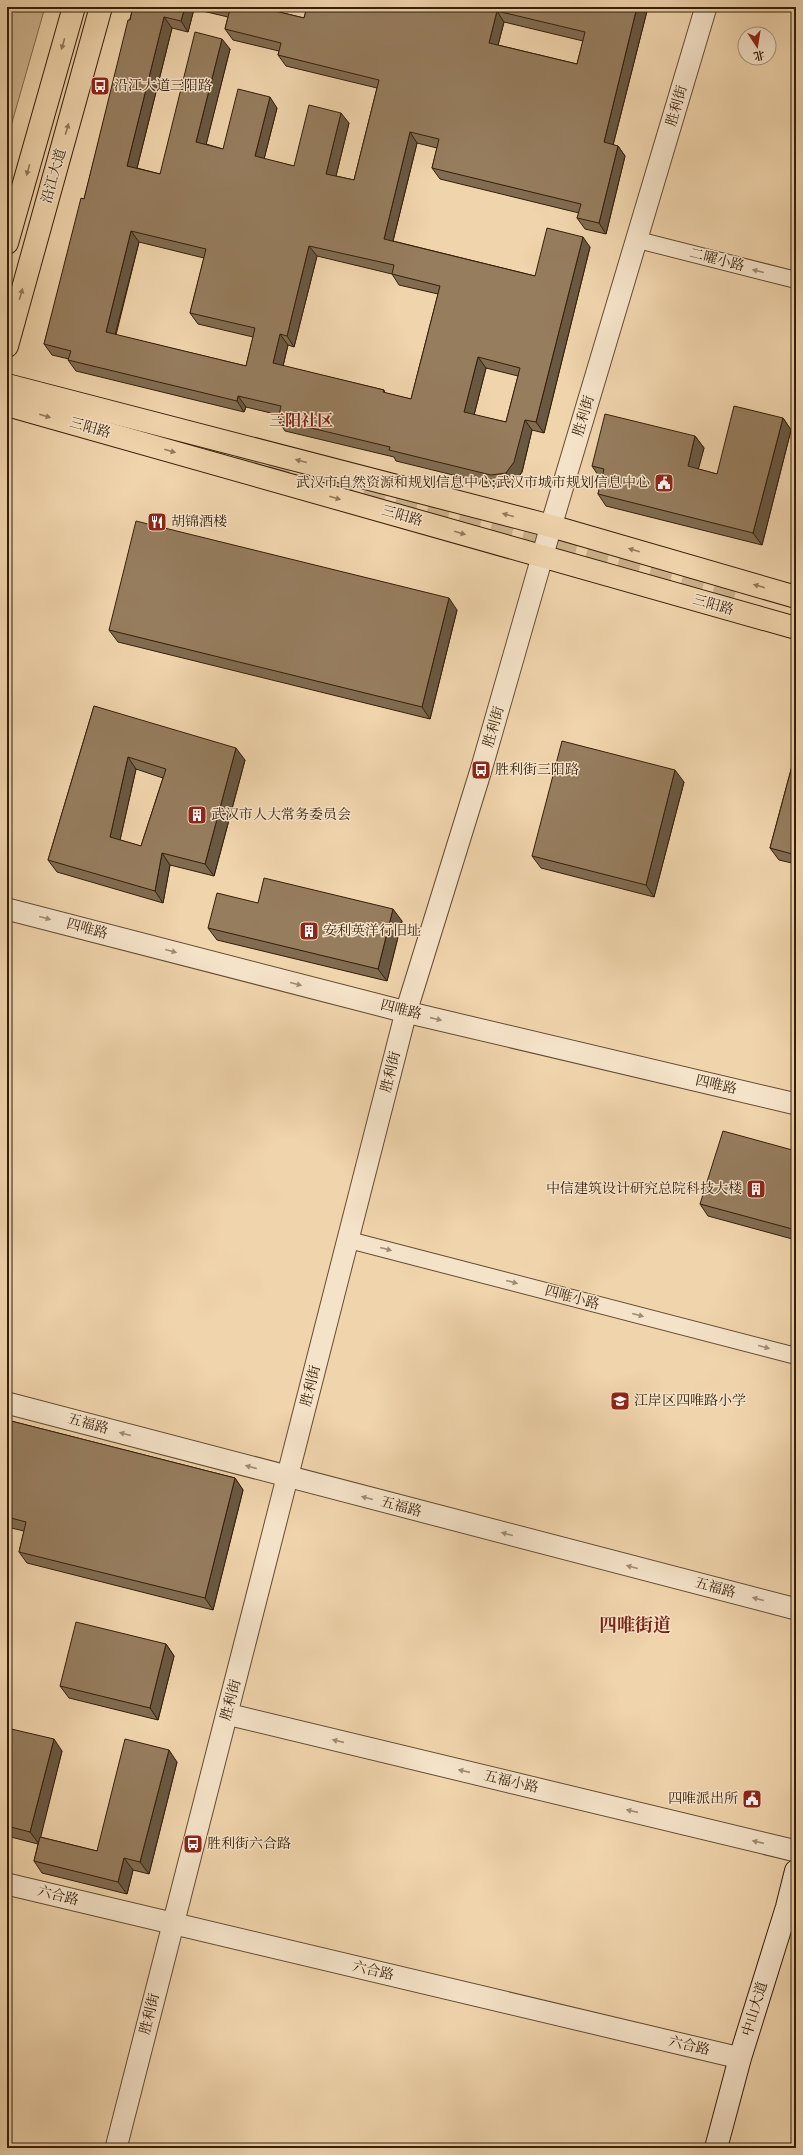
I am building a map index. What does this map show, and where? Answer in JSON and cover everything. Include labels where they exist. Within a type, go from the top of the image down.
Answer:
[{"type":"main road","name":"沿江大道","points":[[7,243],[74,7]]},
{"type":"main road","name":"沿江大道","points":[[7,346],[101,7]]},
{"type":"main road","name":"三阳路","points":[[7,385],[551,526],[796,597]]},
{"type":"main road","name":"三阳路","points":[[7,405],[796,628]]},
{"type":"main road","name":"中山大道","points":[[716,2148],[740,2058],[792,1908],[796,1871]]},
{"type":"street","name":"胜利街","points":[[116,2148],[406,1012],[481,770],[544,556],[551,526],[638,240],[706,7]]},
{"type":"street","name":"二曜小路","points":[[638,240],[796,280]]},
{"type":"street","name":"四唯路","points":[[7,909],[406,1012],[796,1104]]},
{"type":"street","name":"四唯小路","points":[[348,1240],[796,1356]]},
{"type":"street","name":"五福路","points":[[7,1402],[288,1477],[796,1609]]},
{"type":"street","name":"五福小路","points":[[227,1714],[796,1851]]},
{"type":"street","name":"六合路","points":[[7,1884],[740,2058]]},
{"type":"shaded area","points":[[7,7],[45,7],[7,140]]},
{"type":"building","points":[[133,7],[185,7],[181,21],[164,17],[127,166],[160,174],[195,32],[222,39],[196,142],[223,149],[238,89],[270,97],[255,156],[294,166],[309,105],[341,113],[326,174],[354,180],[379,80],[278,55],[281,43],[225,29],[230,9],[222,7],[258,7],[304,18],[307,7],[637,7],[604,142],[618,146],[599,223],[577,218],[581,204],[432,168],[439,139],[410,132],[384,239],[535,276],[547,228],[583,237],[536,422],[525,420],[514,462],[506,473],[491,475],[389,450],[390,447],[278,420],[281,406],[238,396],[237,401],[68,360],[71,351],[44,344],[81,198],[84,199],[128,20],[130,20]],"holes":[[[497,11],[585,32],[577,64],[489,43]],[[131,231],[206,249],[190,313],[255,328],[246,366],[106,332]],[[309,246],[394,265],[392,274],[440,286],[411,399],[383,392],[384,390],[273,363],[280,334],[287,336]],[[478,357],[520,368],[506,422],[464,412]]]},
{"type":"building","name":"武汉市自然资源和规划信息中心;武汉市城市规划信息中心","points":[[734,406],[783,418],[753,533],[598,494],[604,469],[592,466],[605,414],[695,436],[688,466],[717,474]]},
{"type":"building","points":[[136,521],[449,598],[422,707],[109,630]]},
{"type":"building","name":"武汉市人大常务委员会","points":[[94,706],[236,748],[205,864],[162,853],[155,891],[48,860]],"holes":[[[128,757],[166,769],[141,846],[110,837]]]},
{"type":"building","points":[[562,741],[675,770],[646,885],[532,856]]},
{"type":"building","points":[[796,751],[796,855],[770,848]]},
{"type":"building","name":"安利英洋行旧址","points":[[264,878],[393,909],[378,969],[208,928],[217,893],[258,903]]},
{"type":"building","name":"中信建筑设计研究总院科技大楼","points":[[723,1131],[796,1151],[796,1230],[700,1204]]},
{"type":"building","points":[[7,1420],[235,1478],[205,1598],[19,1552],[26,1522],[7,1517]]},
{"type":"building","points":[[76,1622],[166,1644],[150,1708],[60,1686]]},
{"type":"building","points":[[7,1728],[54,1739],[30,1832],[7,1826]]},
{"type":"building","points":[[125,1739],[169,1750],[140,1862],[124,1858],[118,1882],[34,1861],[40,1837],[97,1851]]},
{"type":"tunnel","points":[[109,423],[433,511],[745,593]]},
{"type":"place","name":"沿江大道三阳路","points":[[100,86]]},
{"type":"place","name":"武汉市自然资源和规划信息中心;武汉市城市规划信息中心","points":[[664,483]]},
{"type":"place","name":"胡锦酒楼","points":[[157,522]]},
{"type":"place","name":"胜利街三阳路","points":[[481,770]]},
{"type":"place","name":"武汉市人大常务委员会","points":[[197,815]]},
{"type":"place","name":"安利英洋行旧址","points":[[309,931]]},
{"type":"place","name":"中信建筑设计研究总院科技大楼","points":[[756,1189]]},
{"type":"place","name":"江岸区四唯路小学","points":[[620,1401]]},
{"type":"place","name":"四唯派出所","points":[[752,1799]]},
{"type":"place","name":"胜利街六合路","points":[[193,1844]]},
{"type":"district","name":"三阳社区","points":[[301,421]]},
{"type":"district","name":"四唯街道","points":[[635,1625]]}]
